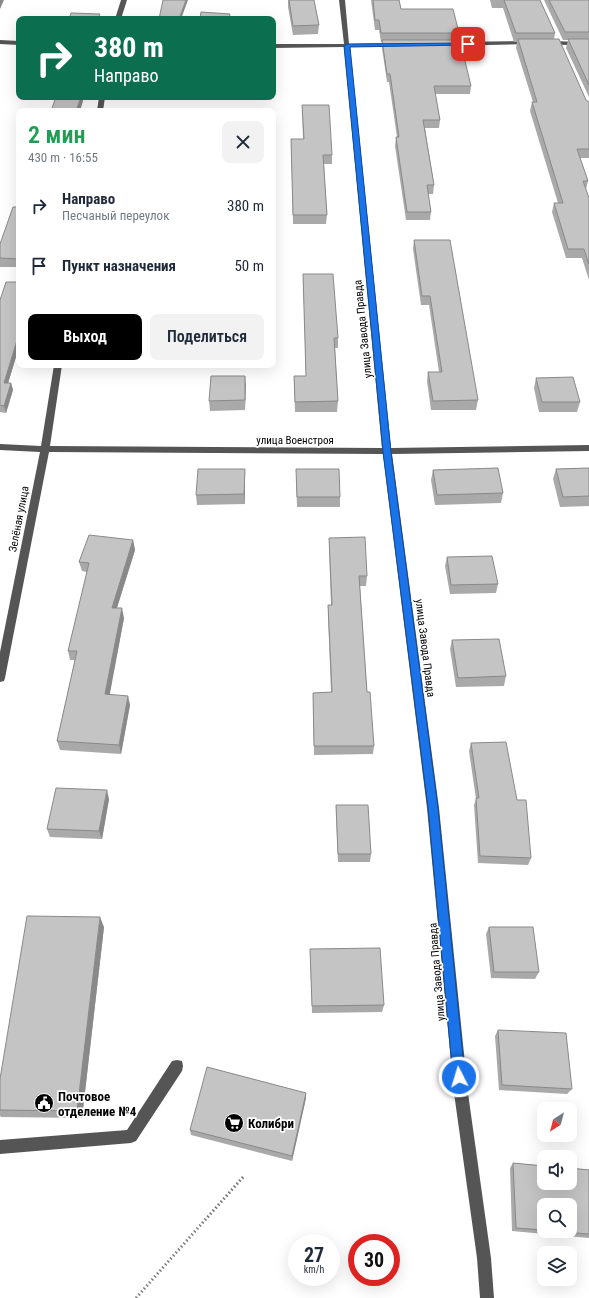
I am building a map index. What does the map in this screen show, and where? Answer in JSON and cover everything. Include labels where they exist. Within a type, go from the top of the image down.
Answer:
[{"type":"street","points":[[119,16],[124,0]]},
{"type":"street","name":"улица Завода Правда","points":[[342,0],[387,452],[433,808],[460,1093],[484,1258],[487,1298]]},
{"type":"street","points":[[555,36],[562,49]]},
{"type":"street","points":[[0,42],[16,43]]},
{"type":"street","points":[[441,45],[535,43]]},
{"type":"street","points":[[543,43],[589,44]]},
{"type":"street","points":[[276,46],[402,45]]},
{"type":"street","name":"Зелёная улица","points":[[0,678],[44,449],[58,368]]},
{"type":"street","name":"улица Военстроя","points":[[0,447],[44,449],[387,452],[589,448]]},
{"type":"street","points":[[0,1147],[131,1136],[177,1066]]},
{"type":"path","points":[[136,1298],[244,1176]]},
{"type":"building","points":[[163,0],[186,0],[180,16],[160,16]]},
{"type":"building","points":[[289,0],[314,0],[319,25],[293,26]]},
{"type":"building","points":[[373,0],[399,0],[401,9],[453,9],[459,33],[381,33],[379,20],[375,20]]},
{"type":"building","points":[[504,0],[540,0],[555,33],[516,33]]},
{"type":"building","points":[[549,0],[589,0],[589,32],[565,32]]},
{"type":"building","points":[[201,12],[230,14],[230,16],[200,16]]},
{"type":"building","points":[[71,13],[100,14],[99,16],[70,16]]},
{"type":"building","points":[[518,39],[559,39],[586,100],[589,102],[589,149],[577,149],[588,181],[583,181],[589,198],[589,264],[584,249],[568,249],[554,203],[563,203],[532,102],[537,102]]},
{"type":"building","points":[[568,39],[589,39],[589,85]]},
{"type":"building","points":[[382,40],[460,40],[471,86],[434,86],[440,120],[423,120],[434,185],[427,185],[431,212],[407,212],[396,137],[399,137],[390,74],[387,74]]},
{"type":"building","points":[[55,100],[80,100],[77,108],[52,108]]},
{"type":"building","points":[[302,105],[329,105],[332,155],[323,155],[327,215],[293,215],[291,139],[304,139]]},
{"type":"building","points":[[13,207],[16,207],[16,259],[0,258],[0,244]]},
{"type":"building","points":[[414,240],[450,240],[478,400],[433,401],[428,372],[442,372],[430,296],[422,296]]},
{"type":"building","points":[[303,274],[333,274],[338,338],[334,338],[338,401],[295,402],[294,376],[306,376]]},
{"type":"building","points":[[6,282],[16,282],[16,344],[4,383],[11,383],[4,406],[0,405],[0,300]]},
{"type":"building","points":[[211,376],[245,376],[245,400],[209,401]]},
{"type":"building","points":[[573,377],[580,402],[542,402],[536,378]]},
{"type":"building","points":[[498,468],[503,493],[437,495],[433,470]]},
{"type":"building","points":[[589,468],[589,496],[563,497],[556,469]]},
{"type":"building","points":[[198,469],[245,469],[244,494],[196,495]]},
{"type":"building","points":[[296,469],[339,469],[340,497],[297,497]]},
{"type":"building","points":[[89,535],[133,540],[112,608],[122,608],[105,694],[128,696],[119,745],[57,741],[77,651],[68,651],[89,563],[79,562]]},
{"type":"building","points":[[365,537],[367,576],[359,576],[367,692],[370,692],[374,746],[314,746],[313,693],[332,692],[328,605],[332,605],[329,538]]},
{"type":"building","points":[[492,556],[498,584],[451,585],[447,557]]},
{"type":"building","points":[[499,639],[506,676],[458,678],[452,640]]},
{"type":"building","points":[[506,742],[517,800],[526,800],[531,858],[480,856],[476,798],[479,798],[471,743]]},
{"type":"building","points":[[56,788],[107,790],[99,831],[47,829]]},
{"type":"building","points":[[336,805],[368,805],[371,854],[338,854]]},
{"type":"building","points":[[27,916],[100,917],[77,1111],[0,1110],[0,1079]]},
{"type":"building","points":[[489,927],[533,927],[539,972],[494,972]]},
{"type":"building","points":[[380,948],[384,1005],[312,1006],[310,949]]},
{"type":"building","points":[[498,1030],[566,1033],[572,1089],[502,1085]]},
{"type":"building","points":[[207,1067],[306,1093],[292,1156],[190,1130]]},
{"type":"building","points":[[513,1163],[537,1165],[537,1190],[577,1190],[577,1169],[589,1170],[589,1234],[577,1233],[577,1198],[537,1198],[537,1230],[516,1228]]},
{"type":"place","name":"Почтовое отделение №4","points":[[44,1103]]},
{"type":"place","name":"Колибри","points":[[234,1123]]},
{"type":"route","points":[[459,1077],[433,808],[387,452],[347,46],[468,44]]}]
